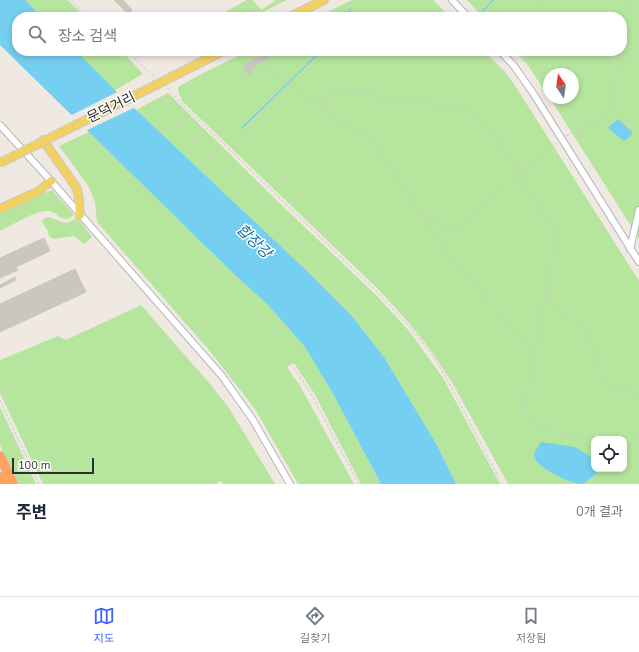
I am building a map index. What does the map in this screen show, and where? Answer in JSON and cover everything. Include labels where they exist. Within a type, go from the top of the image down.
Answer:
[{"type":"highway","points":[[0,456],[13,484]]},
{"type":"highway","points":[[0,477],[3,484]]},
{"type":"main road","points":[[300,12],[324,0]]},
{"type":"main road","name":"문덕거리","points":[[0,163],[43,140],[213,56]]},
{"type":"main road","points":[[43,140],[76,186],[79,193],[78,201],[80,215]]},
{"type":"main road","points":[[0,209],[39,191],[51,181]]},
{"type":"street","points":[[452,0],[463,12]]},
{"type":"street","points":[[505,56],[514,66],[533,93],[639,262]]},
{"type":"street","points":[[0,126],[51,181],[222,376],[253,420],[290,484]]},
{"type":"street","points":[[630,248],[639,210]]},
{"type":"path","points":[[72,0],[83,12]]},
{"type":"path","points":[[540,12],[541,0]]},
{"type":"path","points":[[627,20],[631,0]]},
{"type":"path","points":[[131,56],[377,292],[407,324],[429,350],[446,377],[502,484]]},
{"type":"path","points":[[422,214],[432,221],[446,226],[464,224],[562,139],[603,117],[608,112],[620,56]]},
{"type":"path","points":[[266,69],[325,109]]},
{"type":"path","points":[[535,352],[457,266],[368,135],[362,130],[336,122],[326,113],[326,101],[330,95],[336,91],[345,91],[447,106],[467,111],[480,119],[490,129],[520,174],[553,230],[554,250],[526,407],[528,414],[533,422],[542,428],[591,441]]},
{"type":"path","points":[[546,296],[560,311],[586,331],[591,343],[597,368],[603,377],[614,386],[639,396]]},
{"type":"path","points":[[294,368],[310,392],[360,484]]},
{"type":"path","points":[[0,400],[39,484]]},
{"type":"path","points":[[627,444],[639,436]]},
{"type":"green space","points":[[25,0],[68,0],[80,12],[37,12]]},
{"type":"green space","points":[[247,0],[253,0],[261,10],[276,0],[287,0],[263,12],[225,12]]},
{"type":"green space","points":[[352,0],[433,0],[445,12],[327,12]]},
{"type":"green space","points":[[467,0],[639,0],[639,239],[554,104],[579,104],[579,68],[543,68],[543,88],[527,64],[520,56],[627,56],[627,12],[478,12]]},
{"type":"green space","points":[[81,56],[127,56],[143,74],[115,90]]},
{"type":"green space","points":[[238,56],[489,56],[514,84],[639,281],[639,484],[508,484],[453,384],[430,349],[408,322],[379,290],[182,101],[178,87]]},
{"type":"green space","points":[[168,93],[272,196],[377,296],[409,331],[443,378],[500,484],[456,484],[437,445],[384,357],[352,316],[306,270],[136,110]]},
{"type":"green space","points":[[89,132],[236,276],[268,305],[305,347],[332,392],[381,484],[361,484],[314,393],[294,363],[287,367],[300,386],[354,484],[298,484],[255,409],[209,350],[97,222],[95,202],[89,187],[59,146]]},
{"type":"green space","points":[[52,190],[74,215],[70,218],[63,219],[52,212],[43,211],[31,215],[0,231],[0,212]]},
{"type":"green space","points":[[48,217],[66,223],[77,217],[92,237],[84,244],[74,236],[54,239],[49,236],[48,231],[42,222],[42,220]]},
{"type":"green space","points":[[141,305],[229,408],[275,484],[223,484],[221,481],[215,484],[43,484],[0,393],[0,360],[58,336],[66,340]]},
{"type":"green space","points":[[0,407],[36,484],[18,484],[0,445]]},
{"type":"water","name":"합장강","points":[[0,0],[25,0],[37,12],[12,12],[12,56],[81,56],[115,90],[306,270],[352,316],[384,357],[437,445],[456,484],[381,484],[332,392],[305,347],[268,305],[236,276],[0,45]]},
{"type":"water","points":[[618,119],[632,132],[631,136],[624,141],[608,128]]},
{"type":"water","points":[[541,442],[575,447],[591,457],[591,472],[599,472],[582,484],[566,480],[539,464],[534,453]]},
{"type":"pier","points":[[119,91],[136,107],[85,131],[70,116]]},
{"type":"building","points":[[114,0],[123,0],[132,10],[130,12],[126,12]]},
{"type":"building","points":[[260,56],[270,57],[250,69],[253,73],[249,76],[243,66]]},
{"type":"building","points":[[44,238],[50,251],[16,267],[18,270],[0,278],[0,258]]},
{"type":"building","points":[[75,269],[86,292],[0,332],[0,304]]},
{"type":"building","points":[[15,277],[16,280],[0,288],[0,285]]},
{"type":"waterway","points":[[483,11],[493,0]]},
{"type":"waterway","points":[[349,12],[351,8]]},
{"type":"waterway","points":[[242,128],[316,56]]}]
